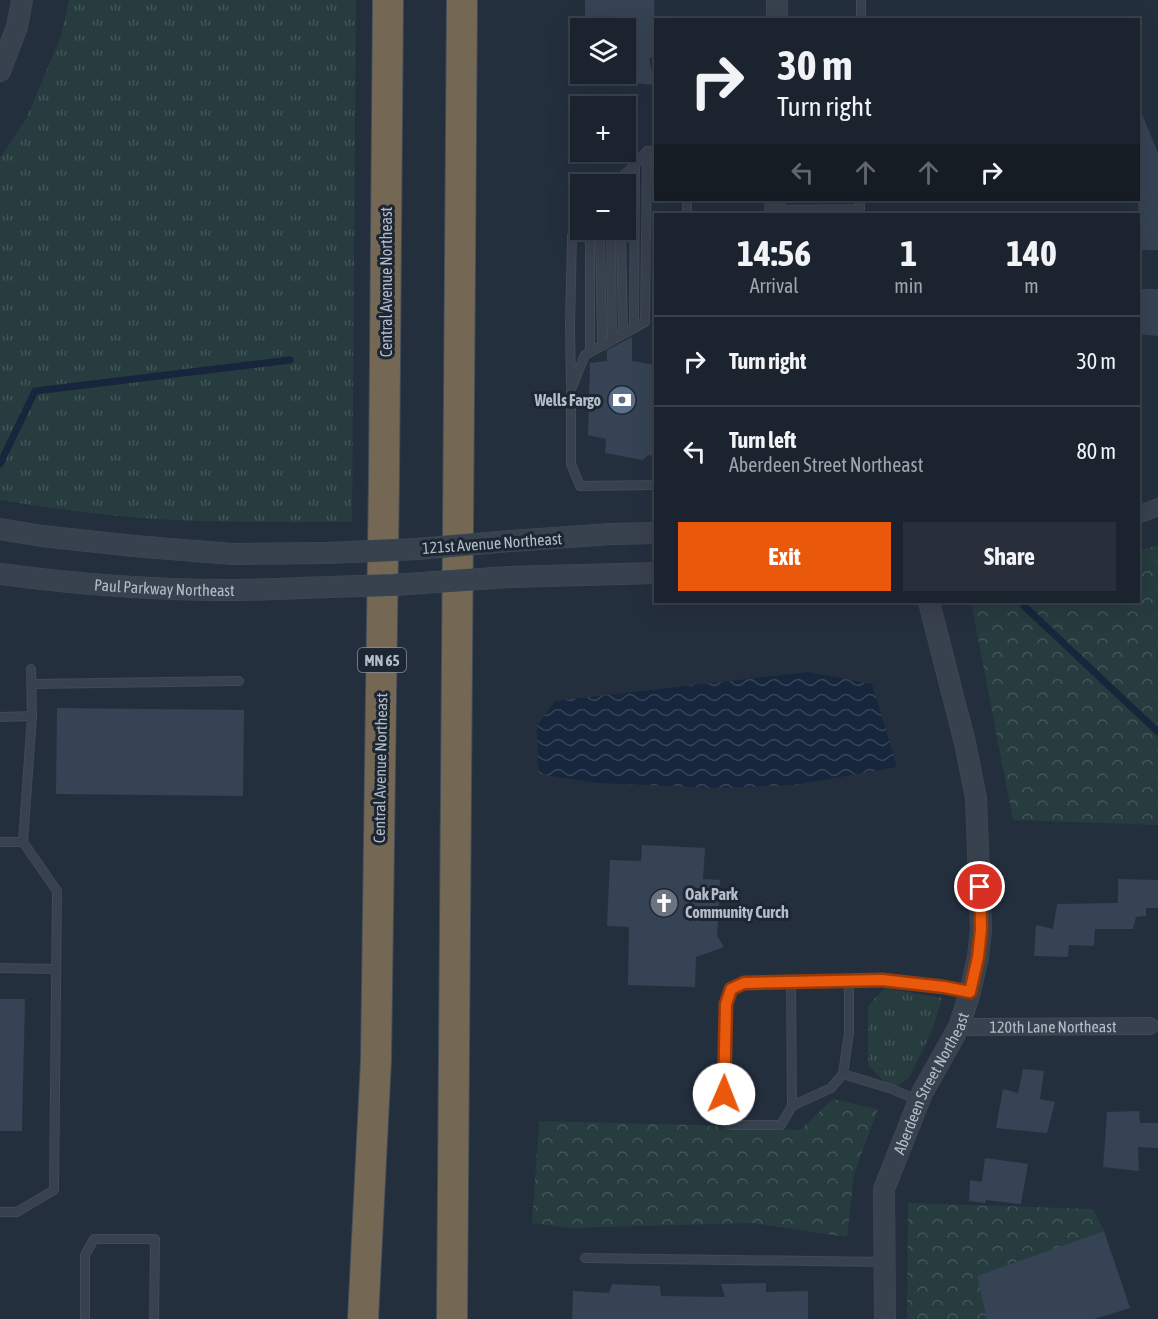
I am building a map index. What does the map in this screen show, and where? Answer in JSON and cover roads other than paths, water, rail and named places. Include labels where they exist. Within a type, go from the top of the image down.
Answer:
[{"type":"highway","name":"Central Avenue Northeast","points":[[363,1319],[376,1060],[388,0]]},
{"type":"highway","points":[[452,1319],[462,0]]},
{"type":"street","points":[[0,71],[17,27],[22,0]]},
{"type":"street","points":[[777,0],[777,18]]},
{"type":"street","points":[[1140,513],[1158,507]]},
{"type":"street","name":"121st Avenue Northeast","points":[[0,529],[134,546],[221,553],[328,554],[611,534],[654,533]]},
{"type":"street","name":"Paul Parkway Northeast","points":[[0,574],[122,586],[228,590],[393,585],[509,577],[654,573]]},
{"type":"street","name":"Aberdeen Street Northeast","points":[[885,1319],[884,1189],[919,1101],[959,1027],[978,957],[981,929],[976,798],[965,743],[929,603]]},
{"type":"street","name":"120th Lane Northeast","points":[[959,1027],[1150,1026]]},
{"type":"lane","points":[[861,0],[861,18]]},
{"type":"lane","points":[[626,174],[651,151]]},
{"type":"lane","points":[[571,389],[585,355],[645,322],[651,151]]},
{"type":"lane","points":[[634,327],[635,165]]},
{"type":"lane","points":[[775,208],[860,209],[860,201]]},
{"type":"lane","points":[[572,240],[571,464],[580,486],[654,485]]},
{"type":"lane","points":[[590,240],[590,352]]},
{"type":"lane","points":[[600,240],[602,346]]},
{"type":"lane","points":[[611,240],[612,340]]},
{"type":"lane","points":[[621,240],[624,333]]},
{"type":"lane","points":[[0,1212],[16,1212],[54,1190],[57,891],[23,842],[32,716],[31,669]]},
{"type":"lane","points":[[32,684],[239,681]]},
{"type":"lane","points":[[0,717],[32,716]]},
{"type":"lane","points":[[0,842],[23,842]]},
{"type":"lane","points":[[0,968],[56,969]]},
{"type":"lane","points":[[792,1106],[831,1088],[843,1074],[849,1033],[849,980]]},
{"type":"lane","points":[[791,982],[792,1106],[781,1125],[730,1125],[724,1117],[726,1004],[731,989],[744,983],[882,980],[970,992]]},
{"type":"lane","points":[[843,1074],[892,1089],[919,1101]]},
{"type":"lane","points":[[85,1319],[85,1255],[94,1239],[155,1239],[154,1319]]},
{"type":"lane","points":[[585,1258],[885,1262]]},
{"type":"water","points":[[808,672],[872,684],[897,767],[795,785],[722,788],[598,783],[539,774],[537,726],[555,701]]},
{"type":"waterway","points":[[0,464],[35,391],[290,360]]},
{"type":"waterway","points":[[1024,606],[1158,732]]},
{"type":"place","name":"Wells Fargo","points":[[622,400]]},
{"type":"place","name":"Oak Park Community Curch","points":[[664,903]]}]
